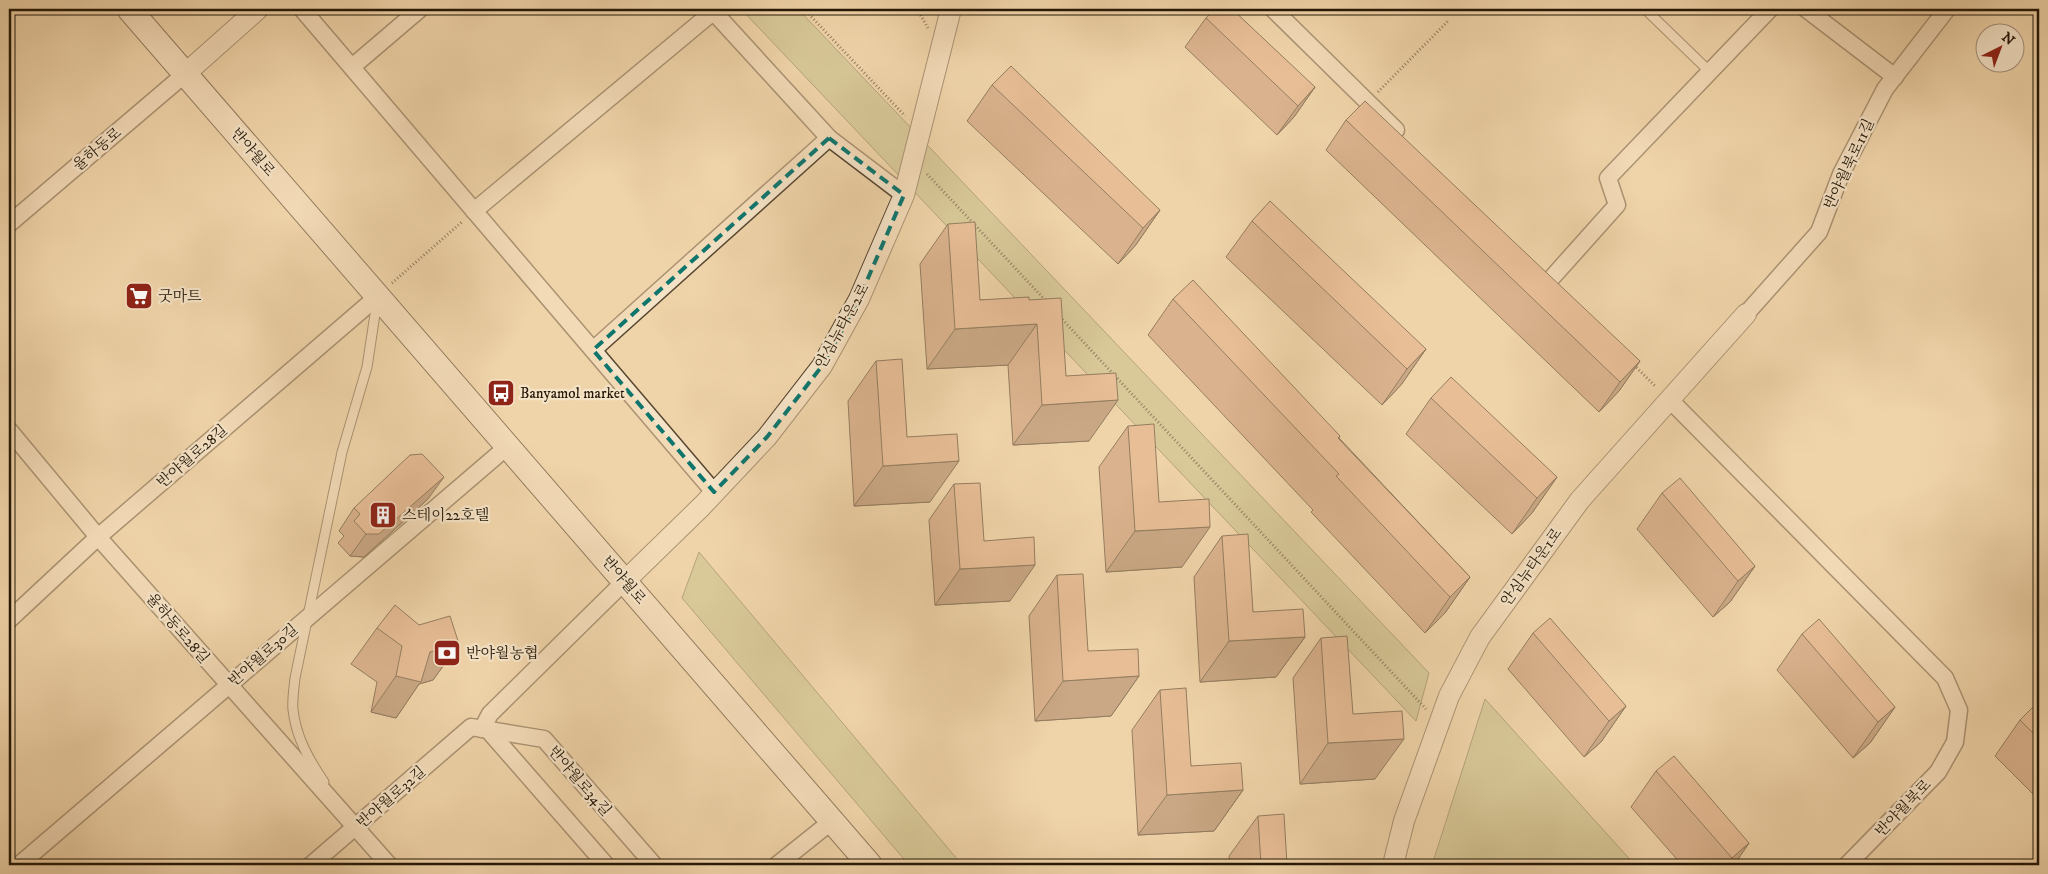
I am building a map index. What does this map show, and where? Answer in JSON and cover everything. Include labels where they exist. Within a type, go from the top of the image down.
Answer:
[{"type":"main road","name":"반야월로","points":[[129,9],[870,865]]},
{"type":"street","points":[[185,74],[258,9]]},
{"type":"street","points":[[302,9],[714,492]]},
{"type":"street","points":[[352,67],[420,9]]},
{"type":"street","name":"안심뉴타운2로","points":[[625,581],[767,437],[822,366],[859,299],[904,195],[951,9]]},
{"type":"street","points":[[1273,9],[1409,144]]},
{"type":"street","points":[[1549,281],[1617,205],[1608,178],[1770,9]]},
{"type":"street","points":[[1806,9],[1895,77]]},
{"type":"street","name":"반야월북로11길","points":[[1746,314],[1819,232],[1841,174],[1886,89],[1947,9]]},
{"type":"street","points":[[474,211],[713,10],[829,138],[904,195]]},
{"type":"street","name":"율하동로","points":[[9,224],[185,74]]},
{"type":"street","points":[[592,350],[829,138]]},
{"type":"street","points":[[1535,268],[1562,294]]},
{"type":"street","name":"반야월로28길","points":[[9,620],[98,537],[378,296]]},
{"type":"street","name":"안심뉴타운1로","points":[[1393,865],[1404,821],[1449,696],[1480,637],[1580,500],[1746,314]]},
{"type":"street","name":"반야월북로","points":[[1670,400],[1945,678],[1959,710],[1955,742],[1938,772],[1847,865]]},
{"type":"street","name":"율하동로28길","points":[[9,430],[98,537],[389,865]]},
{"type":"street","name":"반야월로30길","points":[[19,865],[508,446]]},
{"type":"street","name":"반야월로32길","points":[[311,865],[353,826],[480,729],[490,714],[625,581]]},
{"type":"street","points":[[480,729],[606,865]]},
{"type":"street","name":"반야월로34길","points":[[480,729],[544,739],[654,865]]},
{"type":"street","points":[[777,865],[832,821]]},
{"type":"lane","points":[[1645,9],[1710,72]]},
{"type":"lane","points":[[308,617],[342,452],[367,367],[378,296]]},
{"type":"lane","name":"율하동로28길","points":[[308,617],[295,678],[293,709],[306,755],[353,826]]},
{"type":"path","points":[[804,9],[906,117]]},
{"type":"path","points":[[1367,102],[1448,22]]},
{"type":"path","points":[[927,174],[1048,304]]},
{"type":"path","points":[[378,296],[474,211]]},
{"type":"path","points":[[1055,311],[1439,723]]},
{"type":"path","points":[[1629,360],[1670,400]]},
{"type":"highlighted area","points":[[829,138],[904,195],[859,299],[822,366],[767,437],[714,492],[593,350]]},
{"type":"green space","points":[[741,9],[798,9],[1429,673],[1416,721]]},
{"type":"green space","points":[[699,552],[962,865],[909,865],[682,598]]},
{"type":"green space","points":[[1485,699],[1635,865],[1432,865]]},
{"type":"building","points":[[1214,9],[1232,9],[1315,87],[1298,106],[1206,18]]},
{"type":"building","points":[[1011,66],[1160,210],[1143,228],[992,85]]},
{"type":"building","points":[[1365,101],[1640,361],[1620,382],[1346,120]]},
{"type":"building","points":[[1270,201],[1426,349],[1407,369],[1252,221]]},
{"type":"building","points":[[975,222],[980,300],[1029,297],[1029,300],[1061,298],[1066,376],[1116,373],[1118,400],[1042,405],[1037,324],[955,329],[948,224]]},
{"type":"building","points":[[1193,280],[1340,436],[1338,438],[1470,577],[1450,597],[1336,476],[1339,474],[1173,299]]},
{"type":"building","points":[[902,359],[907,437],[957,434],[959,461],[883,466],[876,361]]},
{"type":"building","points":[[1451,377],[1557,477],[1537,498],[1431,398]]},
{"type":"building","points":[[1154,424],[1159,502],[1209,499],[1210,527],[1135,531],[1128,426]]},
{"type":"building","points":[[422,454],[444,477],[379,534],[366,534],[354,521],[360,514],[354,508],[410,455]]},
{"type":"building","points":[[1680,478],[1755,566],[1738,581],[1662,493]]},
{"type":"building","points":[[980,483],[984,541],[1034,537],[1035,565],[960,569],[954,484]]},
{"type":"building","points":[[1248,534],[1253,612],[1303,609],[1305,637],[1229,641],[1222,536]]},
{"type":"building","points":[[1083,574],[1088,651],[1138,649],[1139,676],[1063,681],[1057,575]]},
{"type":"building","points":[[395,605],[419,625],[450,616],[459,644],[430,652],[421,682],[396,676],[402,646],[377,628]]},
{"type":"building","points":[[1550,618],[1626,706],[1609,721],[1533,633]]},
{"type":"building","points":[[1819,619],[1895,707],[1878,722],[1802,634]]},
{"type":"building","points":[[1347,636],[1353,714],[1402,711],[1404,739],[1328,743],[1321,638]]},
{"type":"building","points":[[1186,688],[1191,766],[1241,763],[1243,790],[1167,795],[1160,690]]},
{"type":"building","points":[[2039,701],[2039,739],[2020,720]]},
{"type":"building","points":[[1674,756],[1749,843],[1732,858],[1656,771]]},
{"type":"building","points":[[1284,814],[1287,865],[1261,865],[1258,816]]},
{"type":"place","name":"굿마트","points":[[139,296]]},
{"type":"place","name":"Banyamol market","points":[[501,393]]},
{"type":"place","name":"스테이22호텔","points":[[383,515]]},
{"type":"place","name":"반야월농협","points":[[447,653]]}]
